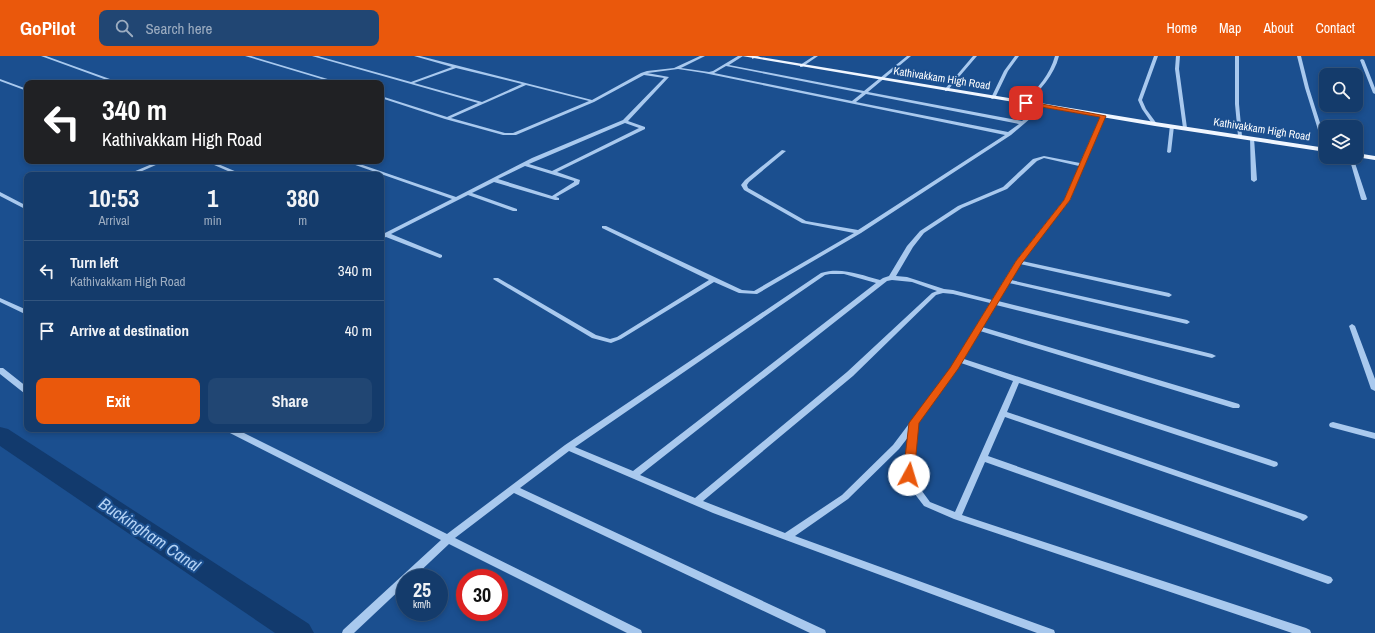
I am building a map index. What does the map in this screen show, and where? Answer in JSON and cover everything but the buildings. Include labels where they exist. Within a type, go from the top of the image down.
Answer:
[{"type":"main road","name":"Kathivakkam High Road","points":[[745,56],[1103,116],[1319,149]]},
{"type":"main road","points":[[1363,155],[1375,158]]},
{"type":"street","points":[[43,56],[111,80]]},
{"type":"street","points":[[247,56],[329,80]]},
{"type":"street","points":[[314,56],[482,102]]},
{"type":"street","points":[[416,56],[593,101]]},
{"type":"street","points":[[677,68],[703,56]]},
{"type":"street","points":[[703,72],[714,72],[741,56]]},
{"type":"street","points":[[801,66],[816,56]]},
{"type":"street","points":[[852,103],[909,56]]},
{"type":"street","points":[[946,90],[975,56]]},
{"type":"street","points":[[993,98],[1006,72],[1017,56]]},
{"type":"street","points":[[1026,103],[1056,65],[1057,56]]},
{"type":"street","points":[[1155,124],[1144,109],[1140,100],[1156,56]]},
{"type":"street","points":[[1178,56],[1177,69],[1185,128]]},
{"type":"street","points":[[1237,56],[1237,104],[1240,136]]},
{"type":"street","points":[[1299,56],[1319,128]]},
{"type":"street","points":[[1362,60],[1375,93]]},
{"type":"street","points":[[726,65],[1023,123]]},
{"type":"street","points":[[413,82],[456,67]]},
{"type":"street","points":[[384,97],[447,118],[505,134],[514,134],[593,101],[642,74],[652,70],[677,68],[1009,134]]},
{"type":"street","points":[[384,235],[525,164],[625,121],[667,77],[642,74]]},
{"type":"street","points":[[0,80],[24,89]]},
{"type":"street","points":[[447,118],[526,84]]},
{"type":"street","points":[[604,226],[741,292],[755,293],[859,232],[1009,134],[1043,106]]},
{"type":"street","points":[[786,537],[845,497],[896,447],[959,360],[1008,281],[1018,262],[1067,200],[1103,116]]},
{"type":"street","points":[[553,172],[643,128],[625,121]]},
{"type":"street","points":[[1169,152],[1172,126]]},
{"type":"street","points":[[1252,138],[1254,180]]},
{"type":"street","points":[[784,151],[747,181],[744,185],[746,189],[804,222],[859,232]]},
{"type":"street","points":[[892,277],[915,238],[922,232],[960,207],[1004,188],[1038,158],[1050,158],[1083,165]]},
{"type":"street","points":[[136,172],[156,164]]},
{"type":"street","points":[[214,164],[234,172]]},
{"type":"street","points":[[355,164],[378,172]]},
{"type":"street","points":[[525,164],[577,180],[577,183],[553,197]]},
{"type":"street","points":[[1353,164],[1364,199]]},
{"type":"street","points":[[384,174],[457,199]]},
{"type":"street","points":[[494,180],[559,199]]},
{"type":"street","points":[[468,193],[515,210]]},
{"type":"street","points":[[0,194],[24,206]]},
{"type":"street","points":[[384,235],[440,256]]},
{"type":"street","points":[[1018,262],[1169,295]]},
{"type":"street","points":[[416,569],[448,539],[568,447],[822,274],[838,272],[881,282]]},
{"type":"street","points":[[634,475],[881,282],[892,277],[901,278],[943,291],[995,302],[1212,356]]},
{"type":"street","points":[[496,279],[594,337],[611,341],[619,338],[714,280]]},
{"type":"street","points":[[1008,281],[1187,322]]},
{"type":"street","points":[[696,502],[834,388],[934,294],[943,291]]},
{"type":"street","points":[[0,300],[24,311]]},
{"type":"street","points":[[1352,326],[1375,389]]},
{"type":"street","points":[[978,328],[1236,406]]},
{"type":"street","points":[[959,360],[1274,464]]},
{"type":"street","points":[[0,370],[24,390]]},
{"type":"street","points":[[957,517],[1017,380]]},
{"type":"street","points":[[1002,414],[1303,518]]},
{"type":"street","points":[[914,423],[909,475],[915,489],[927,504],[957,517],[1306,633]]},
{"type":"street","points":[[1333,425],[1375,436]]},
{"type":"street","points":[[235,432],[638,633]]},
{"type":"street","points":[[568,447],[696,502],[786,537],[1050,633]]},
{"type":"street","points":[[982,458],[1328,580]]},
{"type":"street","points":[[514,489],[820,633]]},
{"type":"street","points":[[346,633],[396,586]]},
{"type":"waterway","name":"Buckingham Canal","points":[[0,435],[299,633]]},
{"type":"route","points":[[909,475],[914,423],[954,369],[1018,262],[1067,200],[1103,116],[1026,103]]}]
